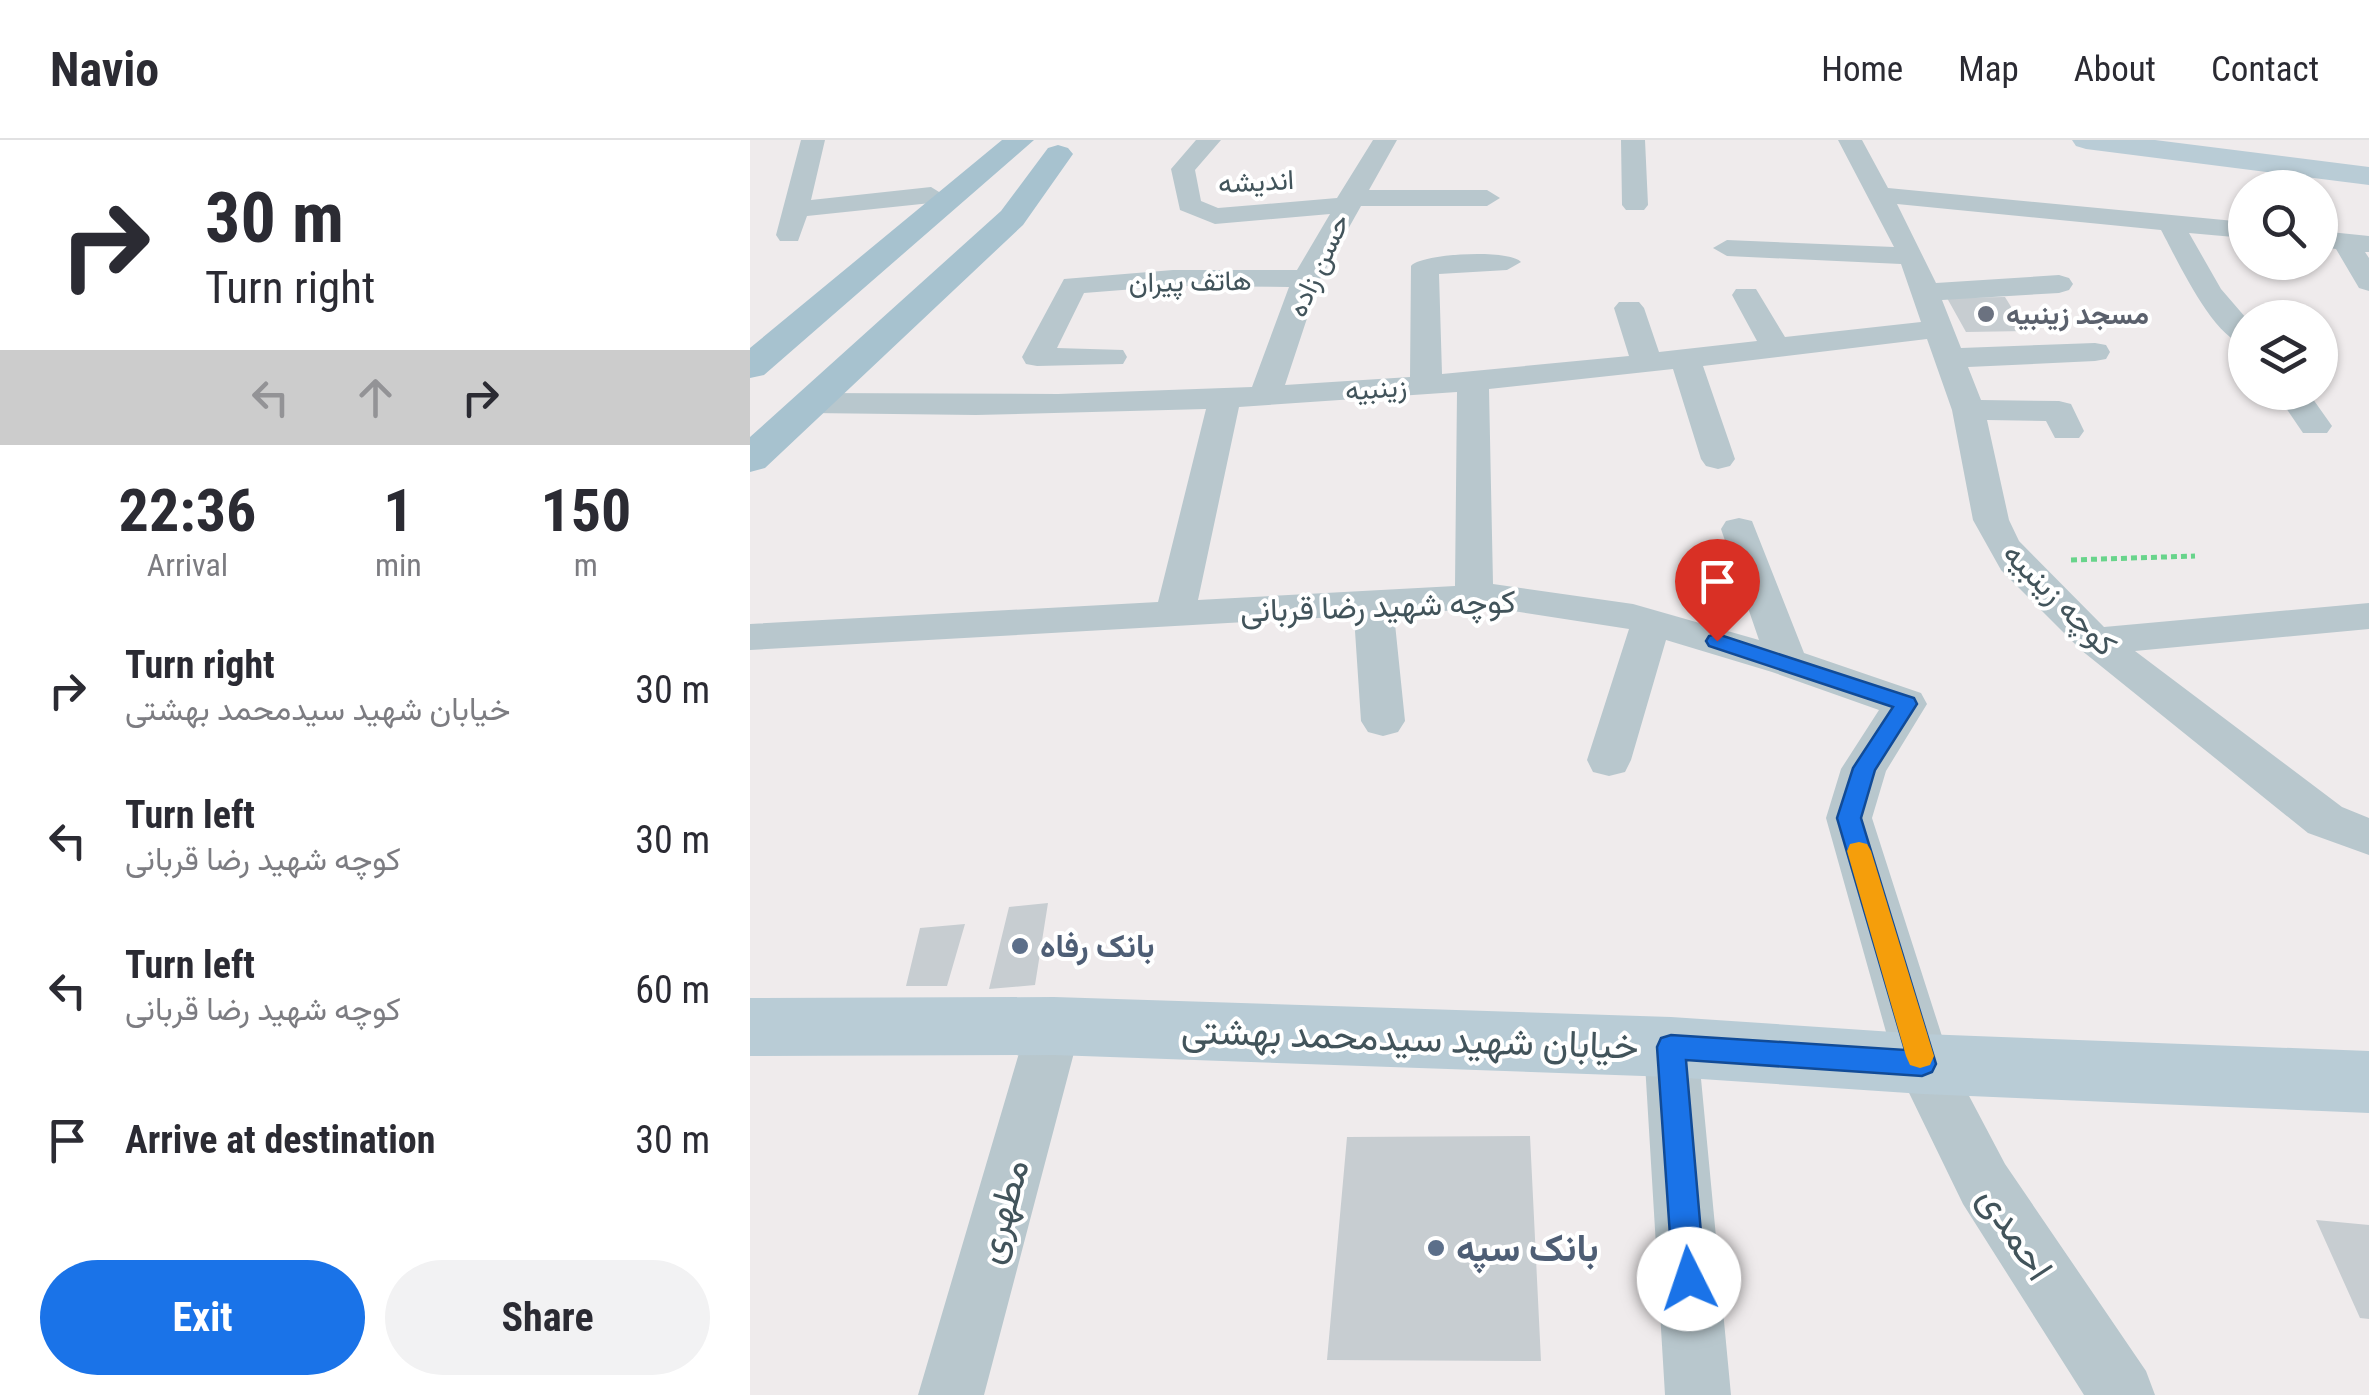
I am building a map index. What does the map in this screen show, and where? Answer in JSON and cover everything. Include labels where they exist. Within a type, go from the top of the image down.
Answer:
[{"type":"main road","points":[[2086,140],[2153,144],[2369,176]]},
{"type":"main road","points":[[750,368],[926,209],[1014,146]]},
{"type":"main road","points":[[750,415],[1067,147]]},
{"type":"main road","points":[[750,459],[1012,218],[1067,147]]},
{"type":"main road","points":[[750,339],[898,214],[926,209]]},
{"type":"main road","name":"خیابان شهید سیدمحمد بهشتی","points":[[750,1028],[1054,1026],[1671,1047],[1922,1064],[2369,1082]]},
{"type":"street","points":[[788,238],[813,140]]},
{"type":"street","name":"اندیشه","points":[[1208,140],[1182,169],[1189,204],[1199,212],[1215,216],[1348,201]]},
{"type":"street","name":"حسن زاده","points":[[1265,397],[1306,280],[1385,140]]},
{"type":"street","points":[[1633,140],[1635,205]]},
{"type":"street","name":"کوچه زینبیه","points":[[1850,140],[1912,256],[1926,292],[1968,410],[1991,520],[2014,562],[2095,641],[2325,820],[2369,837]]},
{"type":"street","points":[[1369,166],[1408,167]]},
{"type":"street","points":[[1878,196],[2228,228]]},
{"type":"street","points":[[1348,201],[1487,198]]},
{"type":"street","points":[[796,209],[926,209]]},
{"type":"street","points":[[2169,221],[2209,292],[2228,315]]},
{"type":"street","points":[[1727,248],[1817,238],[1912,256]]},
{"type":"street","points":[[1817,238],[1830,288]]},
{"type":"street","points":[[2345,242],[2369,282]]},
{"type":"street","points":[[1180,278],[1186,244]]},
{"type":"street","points":[[1426,384],[1425,266],[1507,262]]},
{"type":"street","name":"هاتف پیران","points":[[1112,357],[1036,357],[1074,285],[1180,278],[1306,280]]},
{"type":"street","points":[[1926,292],[2059,284]]},
{"type":"street","points":[[1746,295],[1775,346]]},
{"type":"street","points":[[1628,308],[1646,360]]},
{"type":"street","name":"زینبیه","points":[[811,403],[1022,406],[1265,397],[1473,381],[1775,346],[1944,343],[2095,352]]},
{"type":"street","points":[[1684,356],[1718,459]]},
{"type":"street","points":[[1473,381],[1474,597]]},
{"type":"street","points":[[1175,614],[1225,398]]},
{"type":"street","points":[[1968,410],[2059,411],[2067,431]]},
{"type":"street","points":[[2304,410],[2316,426]]},
{"type":"street","points":[[1739,530],[1788,662]]},
{"type":"street","name":"کوچه شهید رضا قربانی","points":[[750,637],[1494,596],[1651,622],[1788,662],[1906,704],[1864,768],[1849,818],[1922,1064]]},
{"type":"street","points":[[1373,602],[1383,720]]},
{"type":"street","points":[[2095,641],[2369,616]]},
{"type":"street","points":[[1609,760],[1651,622]]},
{"type":"street","name":"مطهری","points":[[951,1395],[1054,1026]]},
{"type":"street","points":[[1671,1047],[1698,1395]]},
{"type":"street","name":"احمدی","points":[[1922,1064],[1984,1184],[2122,1395]]},
{"type":"path","points":[[2014,562],[2195,556]]},
{"type":"building","name":"مسجد زینبیه","points":[[2005,297],[2026,331],[1966,332],[1947,298]]},
{"type":"building","name":"بانک رفاه","points":[[1048,903],[1035,985],[989,989],[1009,907]]},
{"type":"building","points":[[965,924],[947,986],[906,986],[920,928]]},
{"type":"building","name":"بانک سپه","points":[[1530,1136],[1541,1361],[1327,1360],[1347,1137]]},
{"type":"building","points":[[2316,1220],[2369,1225],[2369,1319],[2360,1318]]},
{"type":"slow traffic","points":[[1859,851],[1920,1056]]},
{"type":"place","name":"مسجد زینبیه","points":[[1986,314]]},
{"type":"place","name":"بانک رفاه","points":[[1020,946]]},
{"type":"place","name":"بانک سپه","points":[[1436,1248]]},
{"type":"route","points":[[1689,1279],[1671,1047],[1922,1064],[1849,818],[1864,768],[1906,704],[1717,641]]}]
